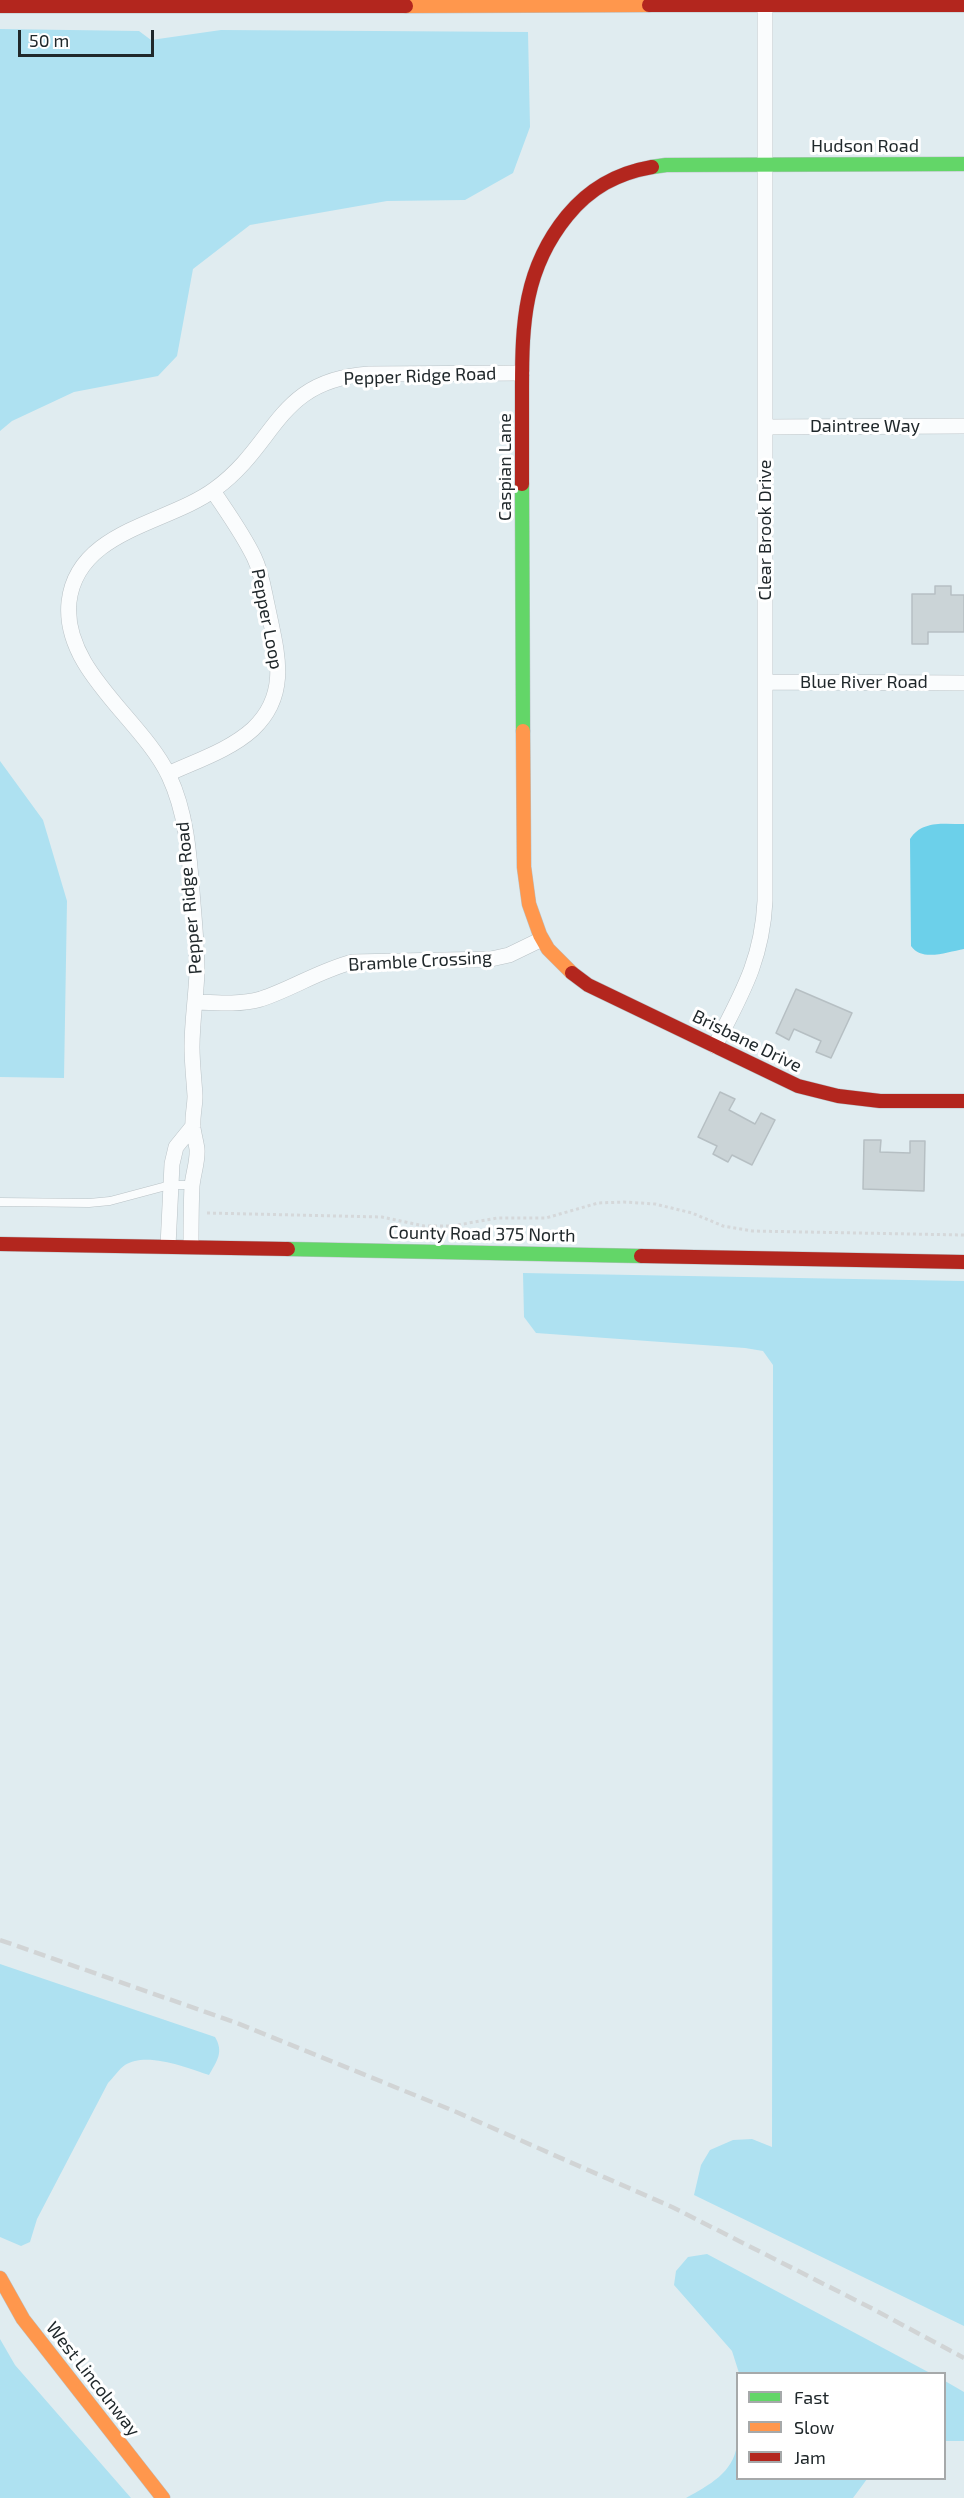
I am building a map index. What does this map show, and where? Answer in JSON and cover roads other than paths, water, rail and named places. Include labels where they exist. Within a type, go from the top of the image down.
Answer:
[{"type":"street","name":"Clear Brook Drive","points":[[715,1046],[749,979],[763,930],[766,427],[765,4]]},
{"type":"street","points":[[0,6],[964,5]]},
{"type":"street","name":"Hudson Road","points":[[766,164],[964,164]]},
{"type":"street","name":"Caspian Lane","points":[[540,940],[528,906],[524,867],[522,373],[527,297],[538,264],[571,211],[595,188],[622,173],[666,165],[766,164]]},
{"type":"street","name":"Pepper Ridge Road","points":[[191,1246],[192,1185],[197,1152],[193,1126],[195,1098],[192,1047],[196,942],[188,843],[182,812],[168,774],[144,735],[83,661],[75,643],[70,624],[69,602],[76,579],[86,562],[119,536],[213,491],[246,460],[295,400],[317,385],[349,376],[369,374],[522,373]]},
{"type":"street","name":"Daintree Way","points":[[766,427],[964,426]]},
{"type":"street","name":"Pepper Loop","points":[[168,774],[240,739],[254,728],[274,698],[279,679],[279,659],[261,575],[247,543],[213,491]]},
{"type":"street","name":"Blue River Road","points":[[765,682],[964,682]]},
{"type":"street","name":"Bramble Crossing","points":[[195,1002],[222,1004],[261,999],[333,967],[352,962],[491,959],[509,955],[540,940]]},
{"type":"street","name":"Brisbane Drive","points":[[540,940],[562,965],[588,985],[798,1086],[822,1094],[851,1099],[964,1101]]},
{"type":"street","points":[[168,1246],[172,1164],[176,1147],[193,1126]]},
{"type":"street","name":"County Road 375 North","points":[[0,1244],[964,1262]]},
{"type":"street","name":"West Lincolnway","points":[[0,2278],[23,2319],[163,2498]]},
{"type":"lane","points":[[0,1202],[110,1201],[170,1185],[192,1185]]},
{"type":"water","points":[[934,824],[964,824],[964,949],[935,955],[922,954],[911,946],[910,839],[921,829]]},
{"type":"railway","points":[[0,1940],[237,2023],[454,2111],[672,2207],[964,2358]]}]
